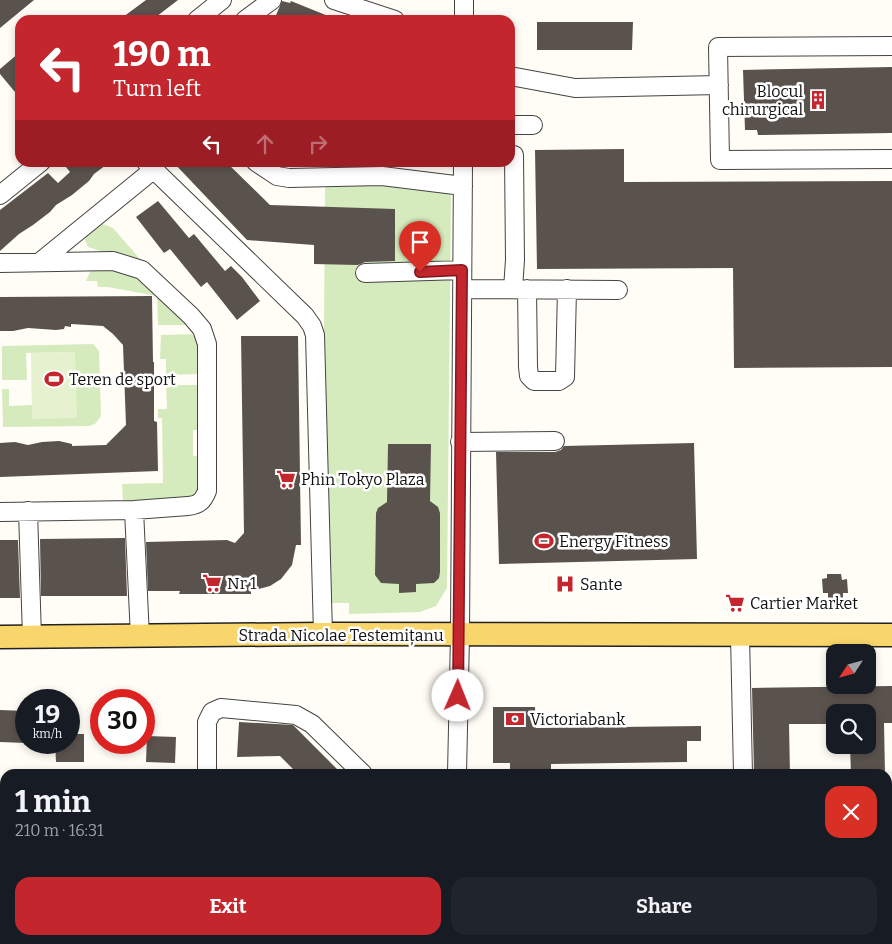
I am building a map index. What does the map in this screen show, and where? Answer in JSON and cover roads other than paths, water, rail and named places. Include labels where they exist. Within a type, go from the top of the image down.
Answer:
[{"type":"main road","name":"Strada Nicolae Testemițanu","points":[[0,637],[323,634],[892,635]]},
{"type":"street","points":[[203,15],[222,0]]},
{"type":"street","points":[[252,15],[272,0]]},
{"type":"street","points":[[334,0],[380,15]]},
{"type":"street","points":[[464,0],[464,15]]},
{"type":"street","points":[[892,46],[718,47],[720,160],[892,159]]},
{"type":"street","points":[[515,77],[575,88],[719,85]]},
{"type":"street","points":[[515,125],[533,126]]},
{"type":"street","points":[[0,195],[35,167]]},
{"type":"street","points":[[40,262],[148,167]]},
{"type":"street","points":[[150,167],[304,316],[312,326],[315,335],[323,634]]},
{"type":"street","points":[[264,167],[277,176],[283,177],[382,176],[463,186]]},
{"type":"street","points":[[457,769],[460,635],[463,167]]},
{"type":"street","points":[[514,167],[515,260],[528,367],[530,376],[534,381],[559,381],[565,377],[567,290]]},
{"type":"street","points":[[0,263],[113,261],[142,270],[191,316],[202,329],[208,344],[207,491],[203,500],[196,505],[134,510],[0,512]]},
{"type":"street","points":[[366,273],[462,270]]},
{"type":"street","points":[[462,289],[618,290]]},
{"type":"street","points":[[460,442],[556,441]]},
{"type":"street","points":[[134,510],[140,637]]},
{"type":"street","points":[[28,511],[32,637]]},
{"type":"street","points":[[740,635],[743,769]]},
{"type":"street","points":[[207,769],[207,722],[212,712],[221,708],[296,715],[305,719],[357,769]]},
{"type":"place","name":"Blocul chirurgical","points":[[818,100]]},
{"type":"place","name":"Teren de sport","points":[[54,379]]},
{"type":"place","name":"Phin Tokyo Plaza","points":[[286,479]]},
{"type":"place","name":"Energy Fitness","points":[[544,541]]},
{"type":"place","name":"Nr 1","points":[[212,583]]},
{"type":"place","name":"Sante","points":[[565,584]]},
{"type":"place","name":"Cartier Market","points":[[735,603]]},
{"type":"place","name":"Victoriabank","points":[[515,719]]}]
